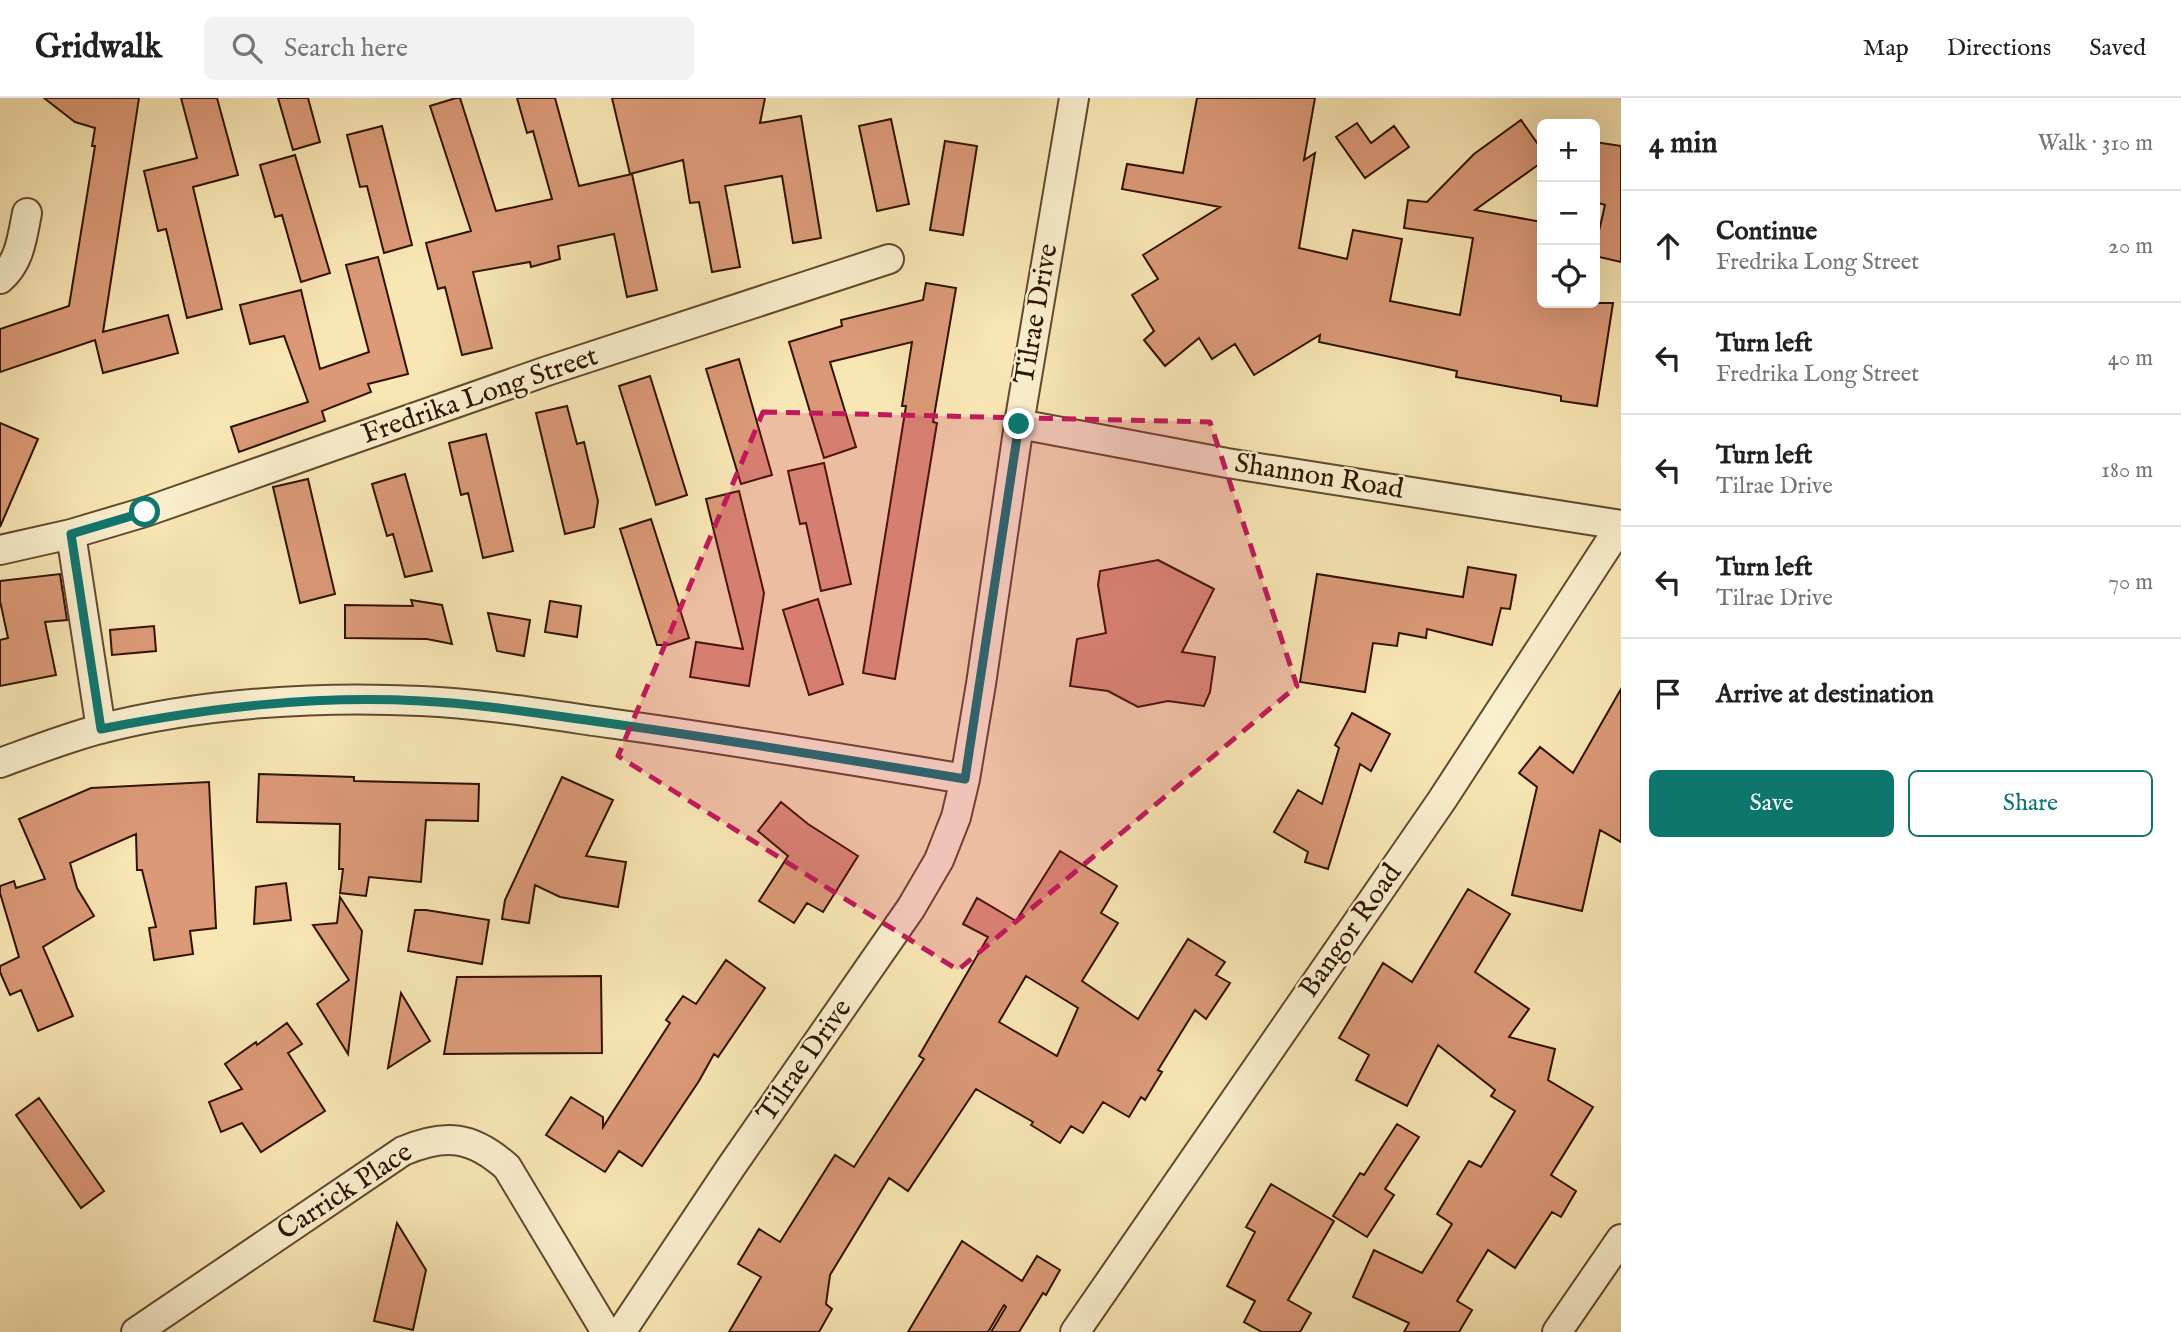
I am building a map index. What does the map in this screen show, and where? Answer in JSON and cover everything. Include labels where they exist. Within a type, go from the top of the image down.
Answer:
[{"type":"street","name":"Tilrae Drive","points":[[621,1332],[731,1167],[911,908],[939,860],[956,817],[965,779],[1019,424],[1074,98]]},
{"type":"street","points":[[0,279],[17,258],[27,213]]},
{"type":"street","name":"Fredrika Long Street","points":[[0,550],[71,534],[145,512],[547,372],[889,259]]},
{"type":"street","name":"Shannon Road","points":[[1019,424],[1227,463],[1621,525]]},
{"type":"street","name":"Bangor Road","points":[[1075,1332],[1442,800],[1621,525]]},
{"type":"street","points":[[71,534],[101,729]]},
{"type":"street","points":[[0,763],[101,729],[170,715],[254,704],[340,700],[422,701],[512,710],[656,730],[965,779]]},
{"type":"street","name":"Carrick Place","points":[[136,1332],[403,1151],[441,1139],[474,1144],[490,1152],[507,1167],[606,1332]]},
{"type":"street","points":[[1557,1332],[1621,1239]]},
{"type":"highlighted area","points":[[763,412],[1210,422],[1297,686],[958,970],[618,756]]},
{"type":"building","points":[[44,98],[139,98],[103,332],[168,315],[178,353],[103,373],[95,340],[0,372],[0,329],[69,306],[95,146],[92,146],[95,128],[75,122]]},
{"type":"building","points":[[181,98],[217,98],[238,175],[193,187],[222,309],[187,318],[166,229],[158,231],[144,171],[197,158]]},
{"type":"building","points":[[278,98],[308,98],[320,142],[293,150]]},
{"type":"building","points":[[460,98],[496,211],[552,199],[533,131],[527,133],[517,98],[555,98],[579,186],[632,174],[657,290],[627,297],[614,234],[558,246],[560,259],[531,267],[530,262],[473,272],[492,348],[462,355],[445,287],[438,289],[426,243],[471,231],[430,106]]},
{"type":"building","points":[[612,98],[765,98],[760,123],[801,116],[821,238],[793,243],[782,176],[725,186],[740,267],[712,272],[699,202],[690,203],[683,160],[630,174]]},
{"type":"building","points":[[1197,98],[1315,98],[1304,160],[1315,153],[1299,248],[1347,259],[1353,230],[1402,239],[1390,301],[1460,315],[1473,238],[1404,228],[1408,200],[1427,202],[1474,154],[1521,120],[1537,143],[1537,166],[1475,210],[1537,221],[1537,308],[1600,308],[1600,303],[1613,303],[1597,406],[1561,401],[1561,396],[1456,377],[1457,371],[1319,342],[1320,335],[1254,375],[1235,344],[1212,359],[1199,338],[1165,366],[1144,340],[1154,331],[1132,295],[1158,279],[1143,255],[1220,207],[1122,189],[1127,164],[1183,173]]},
{"type":"building","points":[[891,119],[909,204],[877,211],[859,126]]},
{"type":"building","points":[[1357,123],[1371,143],[1394,126],[1409,147],[1365,178],[1336,137]]},
{"type":"building","points":[[382,126],[412,245],[384,253],[367,186],[360,187],[347,135]]},
{"type":"building","points":[[945,141],[977,146],[963,235],[930,230]]},
{"type":"building","points":[[1600,143],[1621,146],[1621,262],[1600,257],[1600,226],[1605,205],[1600,204]]},
{"type":"building","points":[[295,155],[330,273],[301,282],[282,215],[275,217],[260,165]]},
{"type":"building","points":[[378,257],[408,374],[368,384],[371,392],[322,411],[325,421],[239,452],[231,427],[308,402],[284,336],[250,344],[240,305],[301,290],[320,369],[369,352],[346,265]]},
{"type":"building","points":[[926,283],[956,288],[895,679],[863,673],[906,406],[902,406],[912,342],[830,362],[856,447],[824,458],[789,342],[842,326],[841,320],[923,300]]},
{"type":"building","points":[[739,359],[772,475],[741,484],[706,369]]},
{"type":"building","points":[[650,376],[687,495],[656,505],[619,386]]},
{"type":"building","points":[[567,406],[577,444],[584,442],[598,501],[594,527],[565,534],[536,413]]},
{"type":"building","points":[[0,423],[38,439],[0,527]]},
{"type":"building","points":[[486,434],[513,551],[483,558],[468,493],[461,495],[449,443]]},
{"type":"building","points":[[824,463],[851,584],[821,591],[806,523],[800,524],[788,471]]},
{"type":"building","points":[[405,474],[432,571],[405,577],[393,534],[387,536],[372,484]]},
{"type":"building","points":[[308,479],[335,594],[300,603],[273,487]]},
{"type":"building","points":[[739,491],[764,593],[749,686],[690,677],[696,642],[743,649],[706,499]]},
{"type":"building","points":[[651,519],[689,638],[668,645],[657,645],[620,529]]},
{"type":"building","points":[[1158,560],[1214,589],[1182,652],[1215,657],[1210,692],[1204,706],[1168,701],[1138,707],[1108,691],[1070,686],[1077,639],[1106,633],[1098,585],[1100,571]]},
{"type":"building","points":[[1468,567],[1516,575],[1510,609],[1501,608],[1492,645],[1427,629],[1426,638],[1399,633],[1397,646],[1373,643],[1365,692],[1300,682],[1317,574],[1463,597]]},
{"type":"building","points":[[60,574],[67,620],[45,622],[56,675],[0,686],[0,640],[8,638],[0,601],[0,581]]},
{"type":"building","points":[[818,599],[843,684],[809,695],[783,610]]},
{"type":"building","points":[[411,600],[442,605],[452,644],[427,639],[345,638],[345,605],[413,606]]},
{"type":"building","points":[[550,601],[581,606],[577,637],[545,632]]},
{"type":"building","points":[[488,613],[530,620],[524,656],[497,651]]},
{"type":"building","points":[[154,626],[156,651],[112,655],[110,630]]},
{"type":"building","points":[[1621,689],[1621,842],[1600,830],[1582,911],[1512,895],[1537,787],[1519,773],[1540,747],[1573,773]]},
{"type":"building","points":[[1352,713],[1390,734],[1371,771],[1360,764],[1328,869],[1305,862],[1308,852],[1274,832],[1298,790],[1322,804],[1339,748],[1335,745]]},
{"type":"building","points":[[259,774],[354,777],[354,781],[479,784],[478,821],[426,820],[421,882],[369,877],[366,896],[340,893],[343,869],[339,869],[340,824],[257,822]]},
{"type":"building","points":[[562,777],[613,800],[586,856],[626,862],[618,907],[560,897],[535,885],[529,923],[502,919],[505,900]]},
{"type":"building","points":[[209,782],[216,928],[190,931],[193,954],[154,960],[149,928],[156,927],[142,870],[137,870],[136,834],[70,863],[77,888],[94,916],[43,947],[73,1016],[38,1031],[21,990],[10,995],[0,972],[0,966],[19,957],[0,886],[14,881],[16,888],[45,879],[19,819],[91,788]]},
{"type":"building","points":[[781,802],[808,824],[858,856],[823,912],[807,903],[794,923],[759,901],[788,856],[758,831]]},
{"type":"building","points":[[1060,851],[1117,886],[1101,913],[1118,923],[1082,981],[1138,1019],[1188,939],[1225,962],[1216,975],[1230,983],[1206,1019],[1195,1010],[1158,1070],[1162,1072],[1145,1100],[1141,1097],[1129,1117],[1103,1102],[1083,1133],[1071,1126],[1060,1143],[1031,1125],[1033,1122],[976,1089],[908,1191],[889,1178],[830,1275],[826,1304],[832,1309],[819,1332],[729,1332],[761,1277],[738,1264],[759,1229],[780,1242],[835,1155],[854,1167],[924,1059],[919,1056],[988,937],[963,924],[977,898],[1016,921]],"holes":[[[1026,976],[1078,1008],[1057,1056],[999,1022]]]},
{"type":"building","points":[[286,883],[291,920],[254,924],[256,887]]},
{"type":"building","points":[[1468,889],[1510,914],[1475,972],[1529,1009],[1509,1037],[1555,1049],[1548,1080],[1593,1107],[1551,1175],[1576,1191],[1561,1217],[1552,1212],[1515,1268],[1488,1250],[1457,1301],[1472,1310],[1459,1332],[1404,1332],[1409,1323],[1353,1297],[1374,1250],[1422,1273],[1452,1224],[1437,1214],[1469,1161],[1481,1167],[1515,1111],[1491,1096],[1495,1090],[1438,1045],[1407,1106],[1356,1080],[1369,1055],[1339,1038],[1383,963],[1412,982]]},
{"type":"building","points":[[340,897],[362,931],[348,1054],[317,1004],[349,980],[313,925],[337,923]]},
{"type":"building","points":[[415,910],[489,920],[482,964],[408,951]]},
{"type":"building","points":[[726,960],[765,988],[718,1057],[714,1054],[642,1166],[619,1151],[605,1172],[546,1135],[571,1097],[603,1117],[603,1127],[670,1023],[666,1020],[683,996],[696,1004]]},
{"type":"building","points":[[601,976],[602,1053],[444,1054],[457,977]]},
{"type":"building","points":[[401,993],[430,1041],[388,1068]]},
{"type":"building","points":[[287,1023],[302,1044],[288,1053],[325,1111],[261,1152],[242,1123],[221,1132],[209,1102],[242,1089],[225,1064]]},
{"type":"building","points":[[39,1098],[104,1191],[81,1208],[16,1115]]},
{"type":"building","points":[[1397,1124],[1419,1137],[1385,1189],[1394,1195],[1367,1237],[1333,1216],[1360,1173],[1364,1175]]},
{"type":"building","points":[[1271,1184],[1334,1221],[1288,1300],[1311,1313],[1300,1332],[1262,1332],[1244,1322],[1255,1301],[1227,1286],[1255,1232],[1246,1227]]},
{"type":"building","points":[[397,1223],[426,1270],[413,1330],[374,1321]]},
{"type":"building","points":[[962,1241],[1022,1281],[1037,1256],[1060,1270],[1046,1295],[1043,1293],[1019,1332],[991,1332],[1006,1307],[1004,1305],[988,1332],[908,1332]]},
{"type":"route","points":[[145,512],[71,534],[101,729],[170,715],[254,704],[340,700],[422,701],[512,710],[656,730],[965,779],[1019,424]]}]
